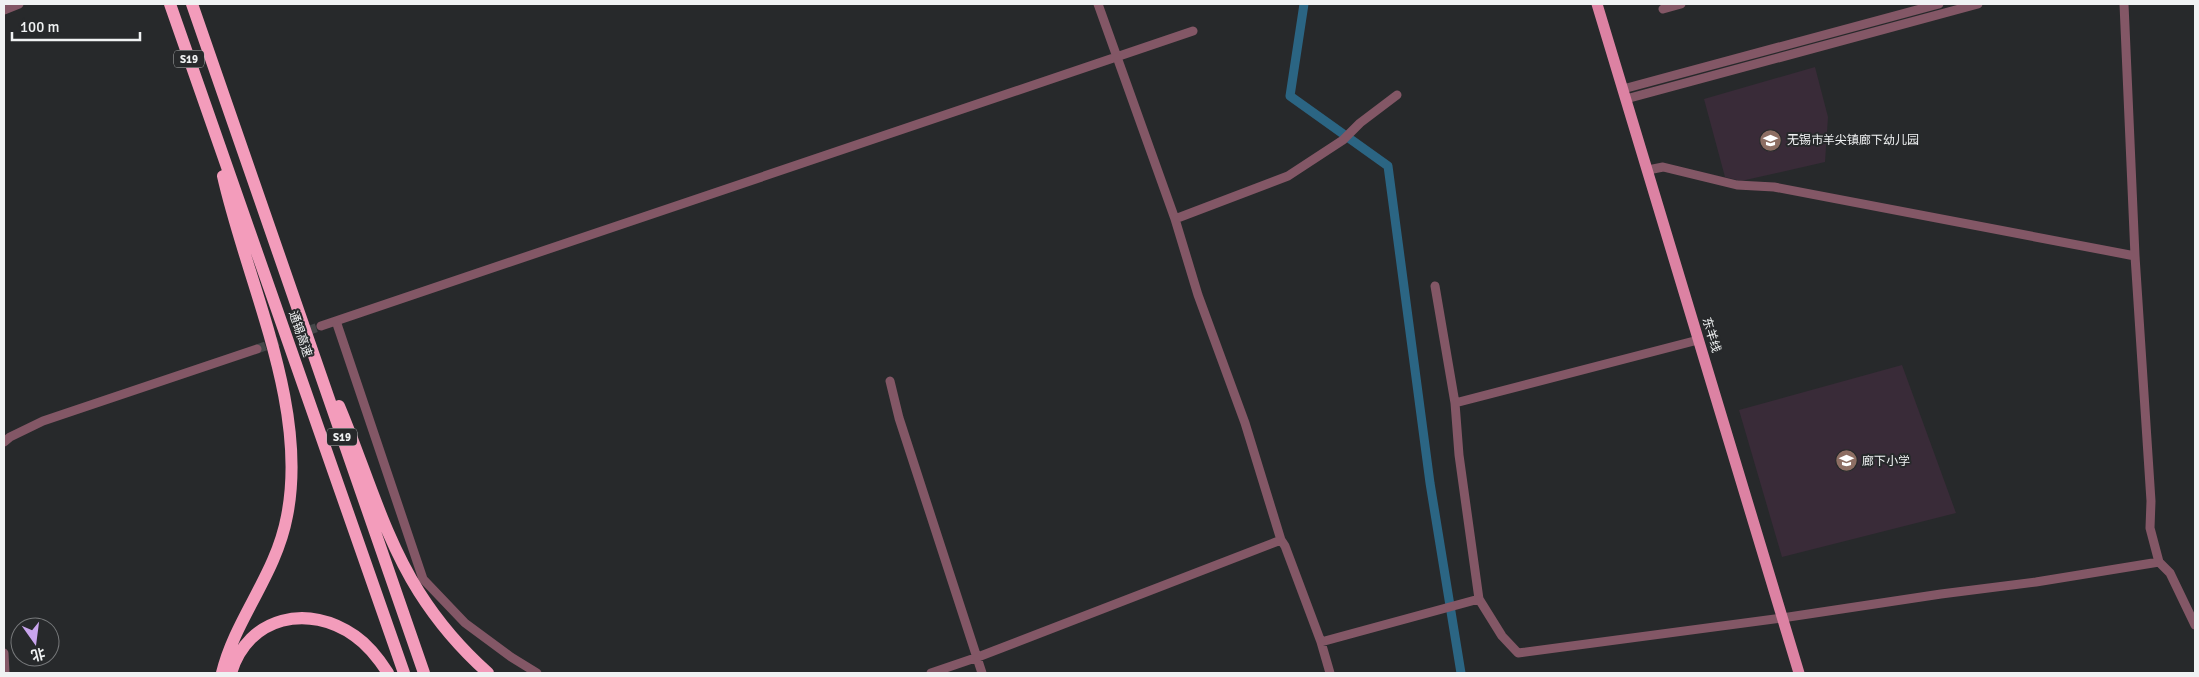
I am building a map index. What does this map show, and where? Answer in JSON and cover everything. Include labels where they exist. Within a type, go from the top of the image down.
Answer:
[{"type":"highway","name":"通锡高速","points":[[170,4],[208,115],[236,209],[404,673]]},
{"type":"highway","name":"通锡高速","points":[[192,4],[424,673]]},
{"type":"highway","points":[[222,673],[236,635],[272,566],[287,517],[293,471],[291,435],[283,392],[236,209]]},
{"type":"highway","points":[[289,287],[346,423],[385,524],[404,565],[418,592],[452,637],[488,673]]},
{"type":"highway","points":[[231,673],[238,655],[258,632],[272,624],[302,617],[322,619],[356,636],[388,673]]},
{"type":"main road","name":"东羊线","points":[[1597,4],[1799,673]]},
{"type":"street","points":[[4,10],[19,4]]},
{"type":"street","points":[[1098,4],[1175,219],[1198,295],[1245,423],[1281,540],[1286,546],[1321,642],[1330,673]]},
{"type":"street","points":[[1663,9],[1681,4]]},
{"type":"street","points":[[1625,94],[1916,7],[1939,4]]},
{"type":"street","points":[[1625,94],[1978,4]]},
{"type":"street","points":[[2124,4],[2135,256],[2150,528],[2159,562],[2170,573],[2195,625]]},
{"type":"street","points":[[321,326],[1192,31]]},
{"type":"street","points":[[1175,219],[1288,176],[1343,140],[1360,123],[1397,95]]},
{"type":"street","points":[[1648,170],[1663,167],[1737,185],[1774,187],[2135,256]]},
{"type":"street","points":[[1435,286],[1455,403],[1459,455],[1479,599],[1502,636],[1518,653],[2036,582],[2159,562]]},
{"type":"street","points":[[336,321],[423,579],[465,623],[511,657],[537,673]]},
{"type":"street","points":[[1455,403],[1698,340]]},
{"type":"street","points":[[4,442],[10,437],[43,421],[257,349]]},
{"type":"street","points":[[890,381],[899,418],[982,673]]},
{"type":"street","points":[[931,673],[978,657],[1281,540]]},
{"type":"street","points":[[1321,642],[1479,599]]},
{"type":"street","points":[[4,653],[5,673]]},
{"type":"shaded area","name":"无锡市羊尖镇廊下幼儿园","points":[[1815,67],[1828,117],[1825,162],[1741,181],[1725,177],[1704,99]]},
{"type":"shaded area","name":"廊下小学","points":[[1902,365],[1956,513],[1782,557],[1739,410]]},
{"type":"waterway","points":[[1304,4],[1290,96],[1388,166],[1430,483],[1461,673]]},
{"type":"tunnel","points":[[257,349],[321,326]]},
{"type":"place","name":"无锡市羊尖镇廊下幼儿园","points":[[1771,140]]},
{"type":"place","name":"廊下小学","points":[[1846,461]]}]
